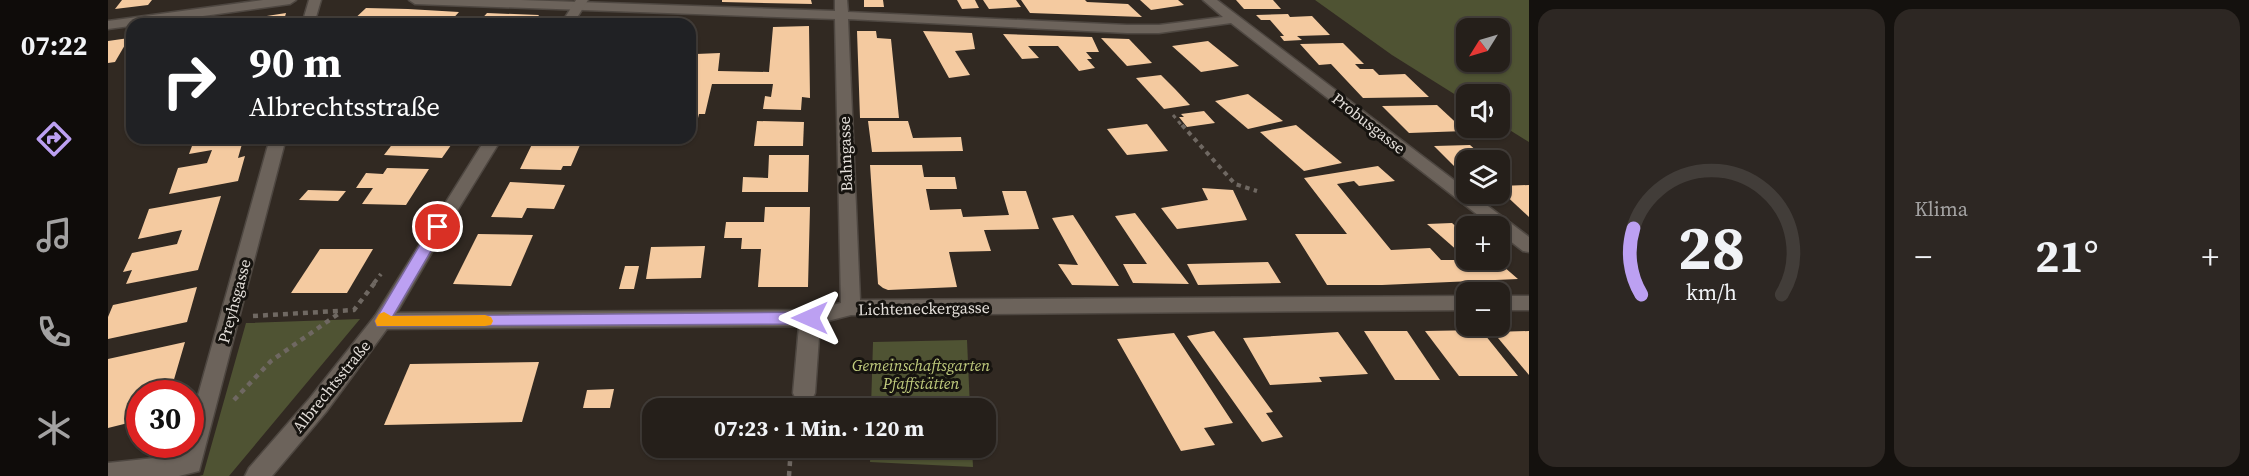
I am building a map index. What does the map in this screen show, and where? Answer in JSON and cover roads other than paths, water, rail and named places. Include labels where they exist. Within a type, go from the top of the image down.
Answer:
[{"type":"street","points":[[159,18],[290,0]]},
{"type":"street","points":[[310,18],[315,0]]},
{"type":"street","points":[[416,0],[841,8],[1127,29],[1159,29],[1234,19]]},
{"type":"street","name":"Probusgasse","points":[[1209,0],[1529,246]]},
{"type":"street","points":[[571,18],[581,3]]},
{"type":"street","name":"Bahngasse","points":[[841,8],[850,308]]},
{"type":"street","points":[[108,25],[126,23]]},
{"type":"street","name":"Preyhsgasse","points":[[108,474],[191,464],[276,144]]},
{"type":"street","name":"Albrechtsstraße","points":[[257,476],[318,405],[382,321],[427,244],[491,144]]},
{"type":"street","name":"Lichteneckergasse","points":[[382,321],[810,318],[850,308],[1456,303]]},
{"type":"street","points":[[1510,303],[1529,303]]},
{"type":"street","points":[[804,393],[810,318]]},
{"type":"park label","name":"Gemeinschaftsgarten Pfaffstätten","points":[[921,374]]}]
